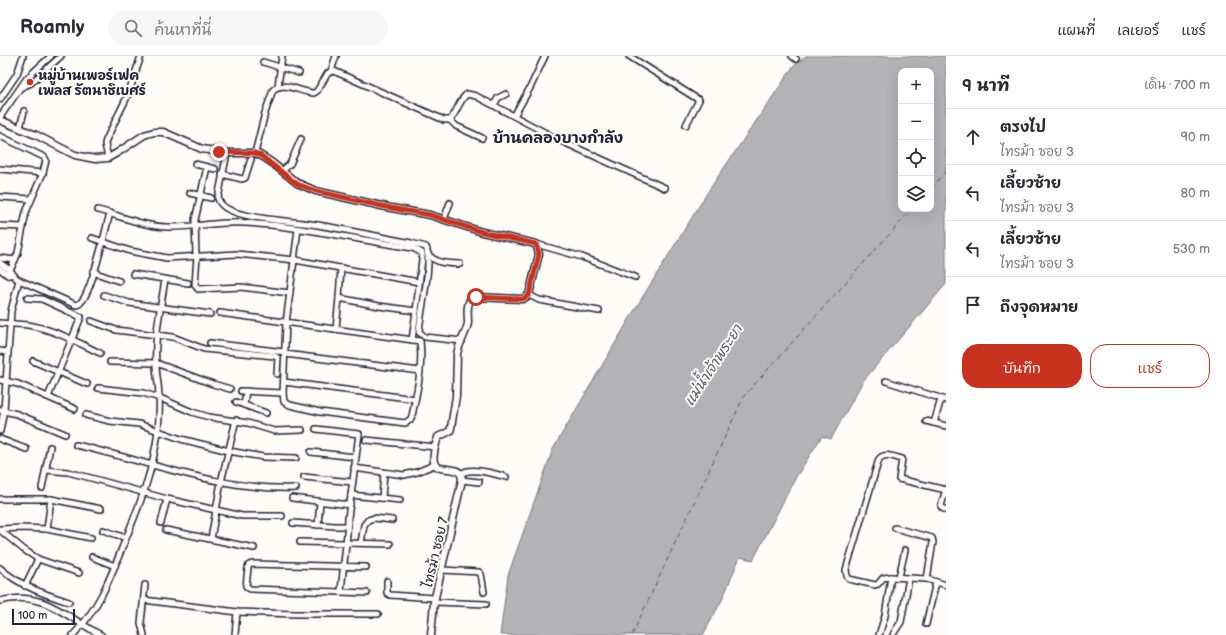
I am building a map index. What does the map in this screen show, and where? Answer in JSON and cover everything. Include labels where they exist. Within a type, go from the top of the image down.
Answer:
[{"type":"street","points":[[0,99],[17,74],[23,56]]},
{"type":"street","points":[[51,56],[27,78],[0,118],[75,156],[94,159],[108,158],[144,135],[154,132],[163,132],[171,134],[179,140],[202,149],[227,153],[255,153],[271,162],[299,185],[316,191],[386,207],[430,215],[482,232],[536,244],[582,257],[635,277]]},
{"type":"street","points":[[22,87],[31,83],[61,56]]},
{"type":"street","points":[[108,158],[105,144],[106,140],[128,95],[141,56]]},
{"type":"street","points":[[280,86],[282,56]]},
{"type":"street","points":[[255,153],[270,95],[273,90],[280,86],[314,93],[318,91],[328,72],[331,71],[336,56]]},
{"type":"street","points":[[514,116],[546,56]]},
{"type":"street","points":[[629,56],[699,100],[686,125]]},
{"type":"street","points":[[263,62],[281,66],[299,73]]},
{"type":"street","points":[[331,71],[337,72],[444,120],[450,120],[456,126],[482,138]]},
{"type":"street","points":[[450,120],[454,116],[464,96],[467,94],[476,96],[558,140],[665,188]]},
{"type":"street","points":[[494,105],[498,98],[506,94]]},
{"type":"street","points":[[20,128],[24,111]]},
{"type":"street","points":[[0,136],[44,157],[46,160],[43,174],[26,212],[18,253],[10,273]]},
{"type":"street","points":[[282,171],[290,164],[301,138]]},
{"type":"street","points":[[227,153],[218,198],[219,201],[231,210],[245,215],[318,225],[411,242],[426,247],[428,254],[428,269],[420,332],[425,337],[462,341]]},
{"type":"street","points":[[222,174],[242,179],[245,178],[251,159]]},
{"type":"street","points":[[195,164],[215,169]]},
{"type":"street","points":[[207,167],[195,220],[197,256],[195,285],[201,290],[241,287],[290,293]]},
{"type":"street","points":[[0,169],[43,174]]},
{"type":"street","points":[[190,193],[211,198]]},
{"type":"street","points":[[0,197],[31,199]]},
{"type":"street","points":[[444,219],[450,203]]},
{"type":"street","points":[[98,210],[146,224],[164,227],[243,222],[298,229],[418,250],[422,253],[422,259],[412,340]]},
{"type":"street","points":[[0,263],[19,280],[76,305],[82,302],[88,292],[110,214]]},
{"type":"street","points":[[0,226],[23,227]]},
{"type":"street","points":[[220,313],[286,323],[420,341],[420,371],[410,420],[406,423],[320,412],[290,405],[284,402],[283,394],[286,323],[298,229]]},
{"type":"street","points":[[92,238],[130,250],[166,258],[237,254],[294,260],[419,282]]},
{"type":"street","points":[[434,464],[433,460],[438,437],[450,431],[452,428],[456,396],[457,354],[467,326],[468,304],[471,299],[476,297],[523,299],[529,295],[539,254],[536,244]]},
{"type":"street","points":[[428,254],[431,259],[436,261],[460,264]]},
{"type":"street","points":[[0,258],[15,260]]},
{"type":"street","points":[[336,329],[341,268]]},
{"type":"street","points":[[0,270],[10,273]]},
{"type":"street","points":[[93,272],[120,281]]},
{"type":"street","points":[[133,274],[188,283]]},
{"type":"street","points":[[73,635],[84,625],[104,592],[143,493],[151,464],[158,431],[160,398],[156,363],[157,335],[165,279]]},
{"type":"street","points":[[0,431],[3,380],[8,352],[10,324],[13,301],[19,280]]},
{"type":"street","points":[[104,295],[129,302],[210,314]]},
{"type":"street","points":[[529,295],[539,300],[599,311]]},
{"type":"street","points":[[26,298],[42,299],[80,315],[81,317],[48,398]]},
{"type":"street","points":[[339,298],[416,312]]},
{"type":"street","points":[[91,321],[116,330],[175,338],[204,349],[275,356],[278,358],[277,374]]},
{"type":"street","points":[[0,323],[28,326],[45,330],[72,339],[100,353]]},
{"type":"street","points":[[210,343],[420,371]]},
{"type":"street","points":[[0,351],[8,352]]},
{"type":"street","points":[[33,361],[87,384]]},
{"type":"street","points":[[110,362],[156,363],[230,389]]},
{"type":"street","points":[[3,380],[18,384],[75,409]]},
{"type":"street","points":[[886,381],[944,399],[934,423]]},
{"type":"street","points":[[284,382],[415,399]]},
{"type":"street","points":[[98,388],[139,393],[160,398],[192,412],[209,417],[236,420],[274,431],[302,430]]},
{"type":"street","points":[[244,405],[244,391],[283,394]]},
{"type":"street","points":[[236,402],[266,413]]},
{"type":"street","points":[[2,410],[17,414],[65,434]]},
{"type":"street","points":[[86,415],[110,421],[137,423],[199,444],[229,451],[263,457],[296,458]]},
{"type":"street","points":[[210,539],[221,482],[236,420]]},
{"type":"street","points":[[926,421],[946,426]]},
{"type":"street","points":[[316,429],[359,434],[352,482],[341,592]]},
{"type":"street","points":[[0,439],[26,449]]},
{"type":"street","points":[[366,440],[435,447]]},
{"type":"street","points":[[76,445],[221,482],[257,488],[296,488]]},
{"type":"street","points":[[42,488],[50,447]]},
{"type":"street","points":[[311,452],[355,457]]},
{"type":"street","points":[[946,510],[942,508],[946,490],[899,479],[902,459],[884,454],[879,458],[846,570],[849,579],[875,585],[878,584],[883,578],[890,577],[927,578],[946,585]]},
{"type":"street","points":[[354,468],[401,475],[412,474],[434,464]]},
{"type":"street","points":[[434,464],[438,467],[457,470],[462,477],[480,482]]},
{"type":"street","points":[[46,470],[68,472],[166,499],[242,516],[282,516]]},
{"type":"street","points":[[462,477],[464,471],[473,471],[506,477]]},
{"type":"street","points":[[382,498],[384,473]]},
{"type":"street","name":"ไทรม้า ซอย 7","points":[[431,635],[435,600],[462,477]]},
{"type":"street","points":[[304,478],[352,482]]},
{"type":"street","points":[[351,495],[400,500]]},
{"type":"street","points":[[292,498],[350,505]]},
{"type":"street","points":[[0,499],[51,499],[101,509]]},
{"type":"street","points":[[47,529],[51,499]]},
{"type":"street","points":[[161,523],[166,499]]},
{"type":"street","points":[[318,525],[320,502]]},
{"type":"street","points":[[361,543],[364,525],[368,520],[374,518],[392,520]]},
{"type":"street","points":[[293,523],[348,526]]},
{"type":"street","points":[[9,538],[9,533],[14,528]]},
{"type":"street","points":[[895,528],[932,538],[933,542],[927,578]]},
{"type":"street","points":[[0,529],[47,529],[91,538]]},
{"type":"street","points":[[0,529],[9,538],[38,559],[78,573]]},
{"type":"street","points":[[103,530],[126,538]]},
{"type":"street","points":[[166,530],[254,548]]},
{"type":"street","points":[[300,542],[390,544]]},
{"type":"street","points":[[899,577],[905,550]]},
{"type":"street","points":[[92,557],[115,566]]},
{"type":"street","points":[[25,586],[38,559]]},
{"type":"street","points":[[366,568],[252,564],[249,565],[248,568],[246,586],[250,589],[367,593]]},
{"type":"street","points":[[0,568],[25,586],[69,602]]},
{"type":"street","points":[[442,570],[479,572],[481,574],[484,592]]},
{"type":"street","points":[[879,635],[885,616],[890,577]]},
{"type":"street","points":[[893,635],[901,622],[909,578]]},
{"type":"street","points":[[387,581],[386,593],[394,596],[486,604]]},
{"type":"street","points":[[926,624],[936,582]]},
{"type":"street","points":[[144,635],[141,623],[145,585]]},
{"type":"street","points":[[0,601],[6,599],[27,598],[38,600],[61,610],[101,635]]},
{"type":"street","points":[[144,600],[237,612],[378,614]]},
{"type":"street","points":[[235,635],[237,612]]},
{"type":"water","name":"แม่น้ำเจ้าพระยา","points":[[806,56],[946,56],[946,284],[863,381],[831,439],[822,436],[796,477],[753,560],[740,557],[722,600],[703,635],[500,635],[508,575],[553,449],[637,306],[709,190],[793,67]]},
{"type":"ferry route","points":[[934,185],[946,171]]},
{"type":"ferry route","points":[[632,635],[744,396],[909,212]]},
{"type":"place","name":"หมู่บ้านเพอร์เฟค เพลส รัตนาธิเบศร์","points":[[30,82]]},
{"type":"district","name":"บ้านคลองบางกำลัง","points":[[558,138]]},
{"type":"route","points":[[219,152],[255,153],[260,155],[271,162],[297,184],[316,191],[386,207],[430,215],[482,232],[536,244],[539,254],[529,295],[526,298],[476,297]]}]
